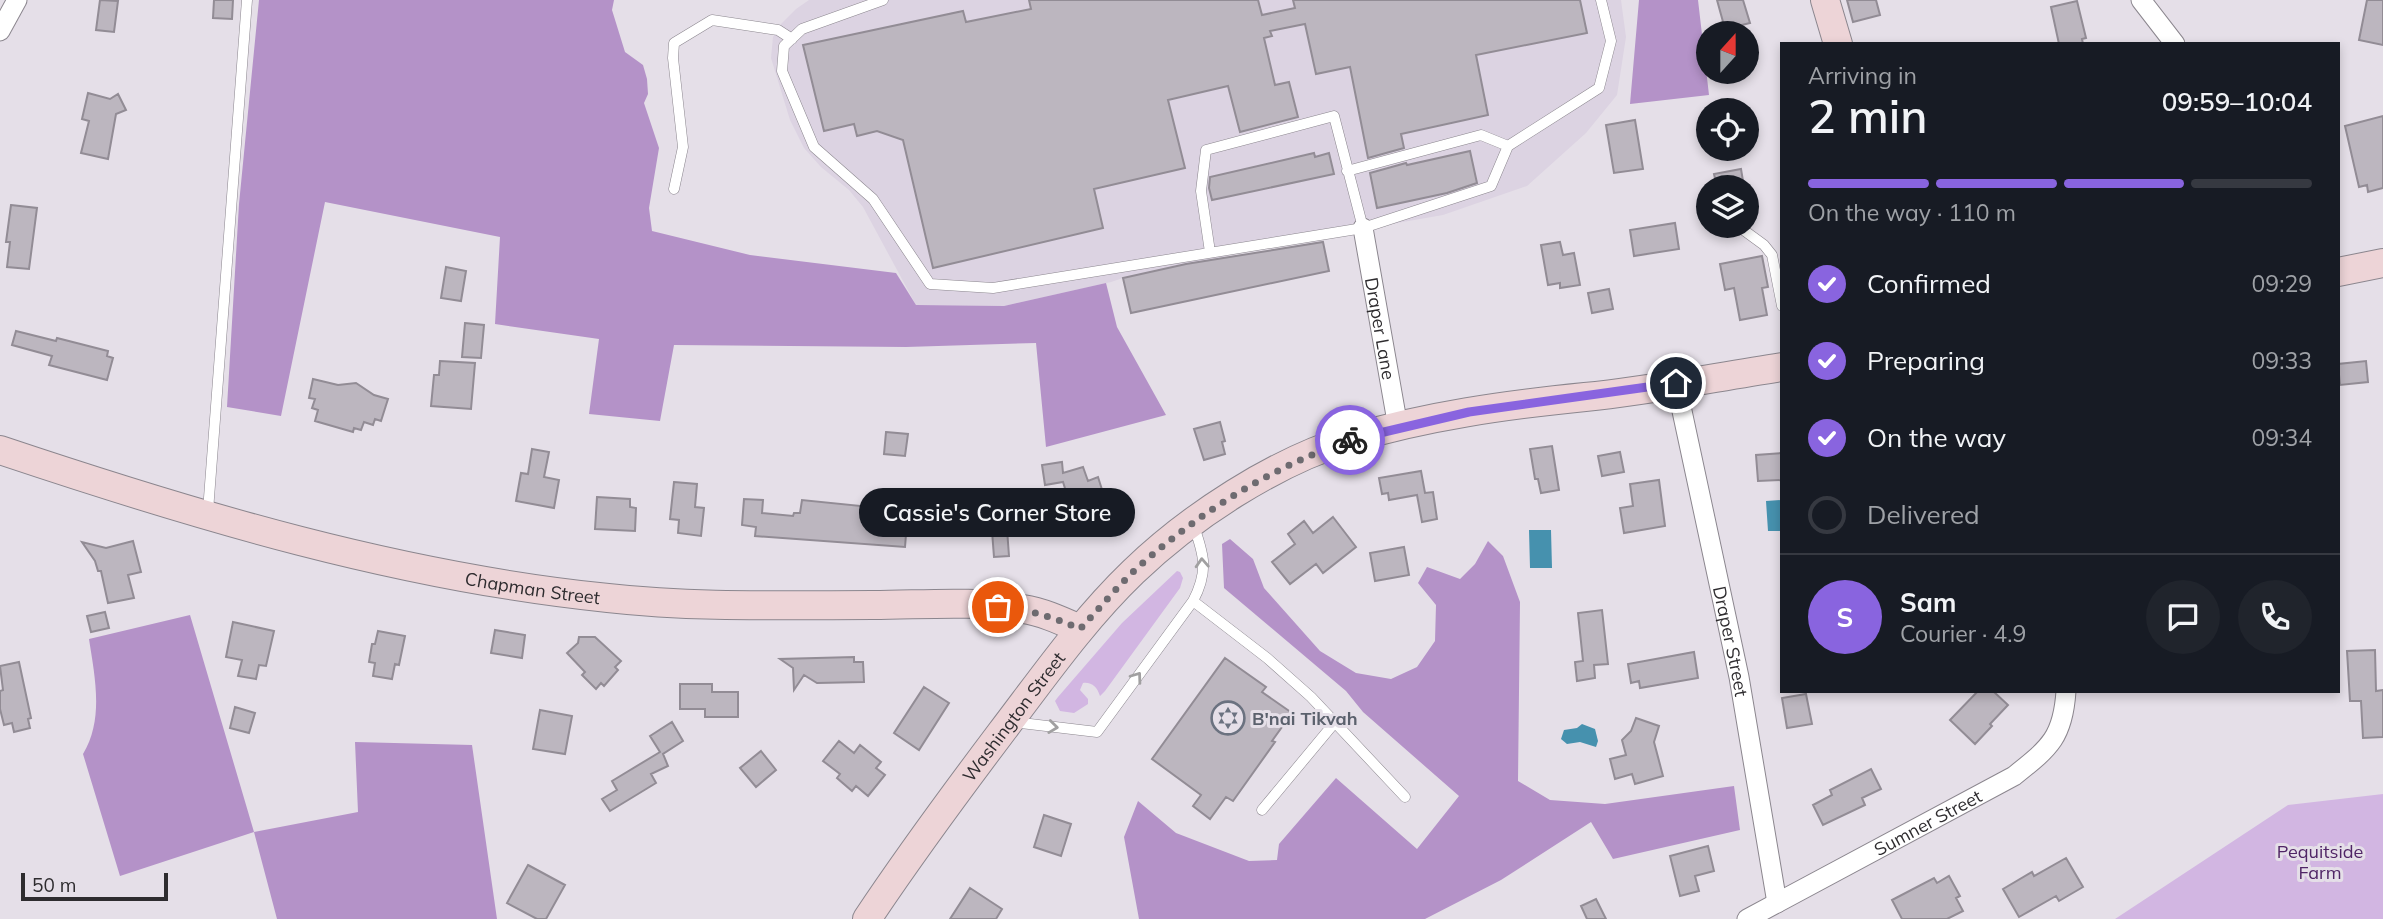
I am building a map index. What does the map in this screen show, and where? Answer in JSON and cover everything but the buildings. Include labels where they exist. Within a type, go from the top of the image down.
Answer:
[{"type":"main road","points":[[1825,0],[1837,42]]},
{"type":"main road","points":[[2340,272],[2383,262]]},
{"type":"main road","name":"Washington Street","points":[[867,919],[915,847],[1080,629],[1133,572],[1230,496],[1291,462],[1349,440],[1398,427],[1469,412],[1780,367]]},
{"type":"main road","name":"Chapman Street","points":[[0,450],[252,529],[360,555],[516,586],[608,598],[737,605],[973,604],[1023,609],[1056,618],[1080,629]]},
{"type":"street","points":[[0,31],[17,0]]},
{"type":"street","points":[[2141,0],[2173,42]]},
{"type":"street","name":"Draper Lane","points":[[1363,228],[1398,427]]},
{"type":"street","name":"Draper Street","points":[[1676,383],[1739,677],[1777,903]]},
{"type":"street","name":"Sumner Street","points":[[1747,919],[2014,776],[2049,747],[2064,715],[2066,693]]},
{"type":"lane","points":[[207,515],[247,0]]},
{"type":"lane","points":[[883,0],[802,29],[784,46],[782,71],[814,147],[873,199],[930,284],[993,288],[1363,228],[1491,186],[1508,146],[1599,88],[1611,41],[1601,0]]},
{"type":"lane","points":[[674,189],[682,147],[673,58],[674,43],[712,20],[778,30],[792,38]]},
{"type":"lane","points":[[1210,251],[1201,191],[1206,150],[1334,116],[1363,228]]},
{"type":"lane","points":[[1347,171],[1481,135],[1508,146]]},
{"type":"lane","points":[[1754,238],[1772,256],[1780,296]]},
{"type":"lane","points":[[1009,722],[1097,732],[1193,601],[1203,583],[1204,562],[1192,524]]},
{"type":"lane","points":[[1193,601],[1267,657],[1336,721],[1405,797]]},
{"type":"lane","points":[[1262,810],[1336,721]]},
{"type":"shaded area","points":[[259,0],[614,0],[612,10],[625,52],[643,65],[648,94],[644,103],[659,148],[649,208],[652,231],[750,255],[896,273],[916,305],[1004,306],[1106,283],[1117,327],[1166,415],[1046,447],[1036,343],[906,347],[674,345],[660,421],[589,414],[599,339],[495,324],[500,237],[325,202],[281,416],[227,407],[239,204]]},
{"type":"shaded area","points":[[809,0],[1621,0],[1626,37],[1617,95],[1586,133],[1527,186],[1443,215],[1322,236],[1004,306],[916,305],[863,207],[849,190],[821,167],[804,148],[790,120],[771,58],[773,37],[781,24]]},
{"type":"shaded area","points":[[1639,0],[1698,0],[1700,21],[1696,21],[1696,84],[1708,84],[1709,95],[1630,104]]},
{"type":"shaded area","points":[[1230,539],[1253,559],[1264,588],[1320,651],[1356,673],[1391,679],[1417,667],[1435,641],[1436,605],[1418,583],[1427,567],[1460,579],[1475,564],[1488,541],[1503,556],[1520,602],[1518,781],[1550,800],[1605,804],[1734,786],[1740,830],[1613,859],[1591,822],[1501,880],[1425,919],[1139,919],[1124,837],[1138,801],[1176,833],[1249,861],[1277,860],[1279,844],[1336,778],[1417,849],[1459,796],[1363,712],[1346,691],[1224,588],[1222,544]]},
{"type":"shaded area","points":[[190,615],[254,832],[120,876],[83,754],[90,741],[96,713],[89,639]]},
{"type":"shaded area","points":[[355,742],[472,745],[497,919],[277,919],[254,832],[358,812]]},
{"type":"green space","points":[[1177,571],[1183,578],[1180,588],[1105,691],[1100,696],[1094,686],[1083,683],[1080,690],[1088,699],[1088,704],[1074,713],[1060,711],[1055,701],[1058,697],[1122,623]]},
{"type":"green space","name":"Pequitside Farm","points":[[2383,794],[2383,919],[2115,919],[2288,805]]},
{"type":"water","points":[[1780,500],[1780,531],[1768,531],[1766,501]]},
{"type":"water","points":[[1529,530],[1551,530],[1552,568],[1530,568]]},
{"type":"water","points":[[1582,724],[1595,729],[1598,741],[1596,747],[1580,742],[1567,744],[1561,739],[1564,730],[1577,728]]},
{"type":"way so far","points":[[998,607],[1023,609],[1056,618],[1080,629],[1133,572],[1230,496],[1291,462],[1350,440]]},
{"type":"place","name":"Cassie's Corner Store","points":[[998,607]]},
{"type":"place","name":"B'nai Tikvah","points":[[1228,718]]},
{"type":"route","points":[[1350,440],[1469,412],[1676,383]]}]
